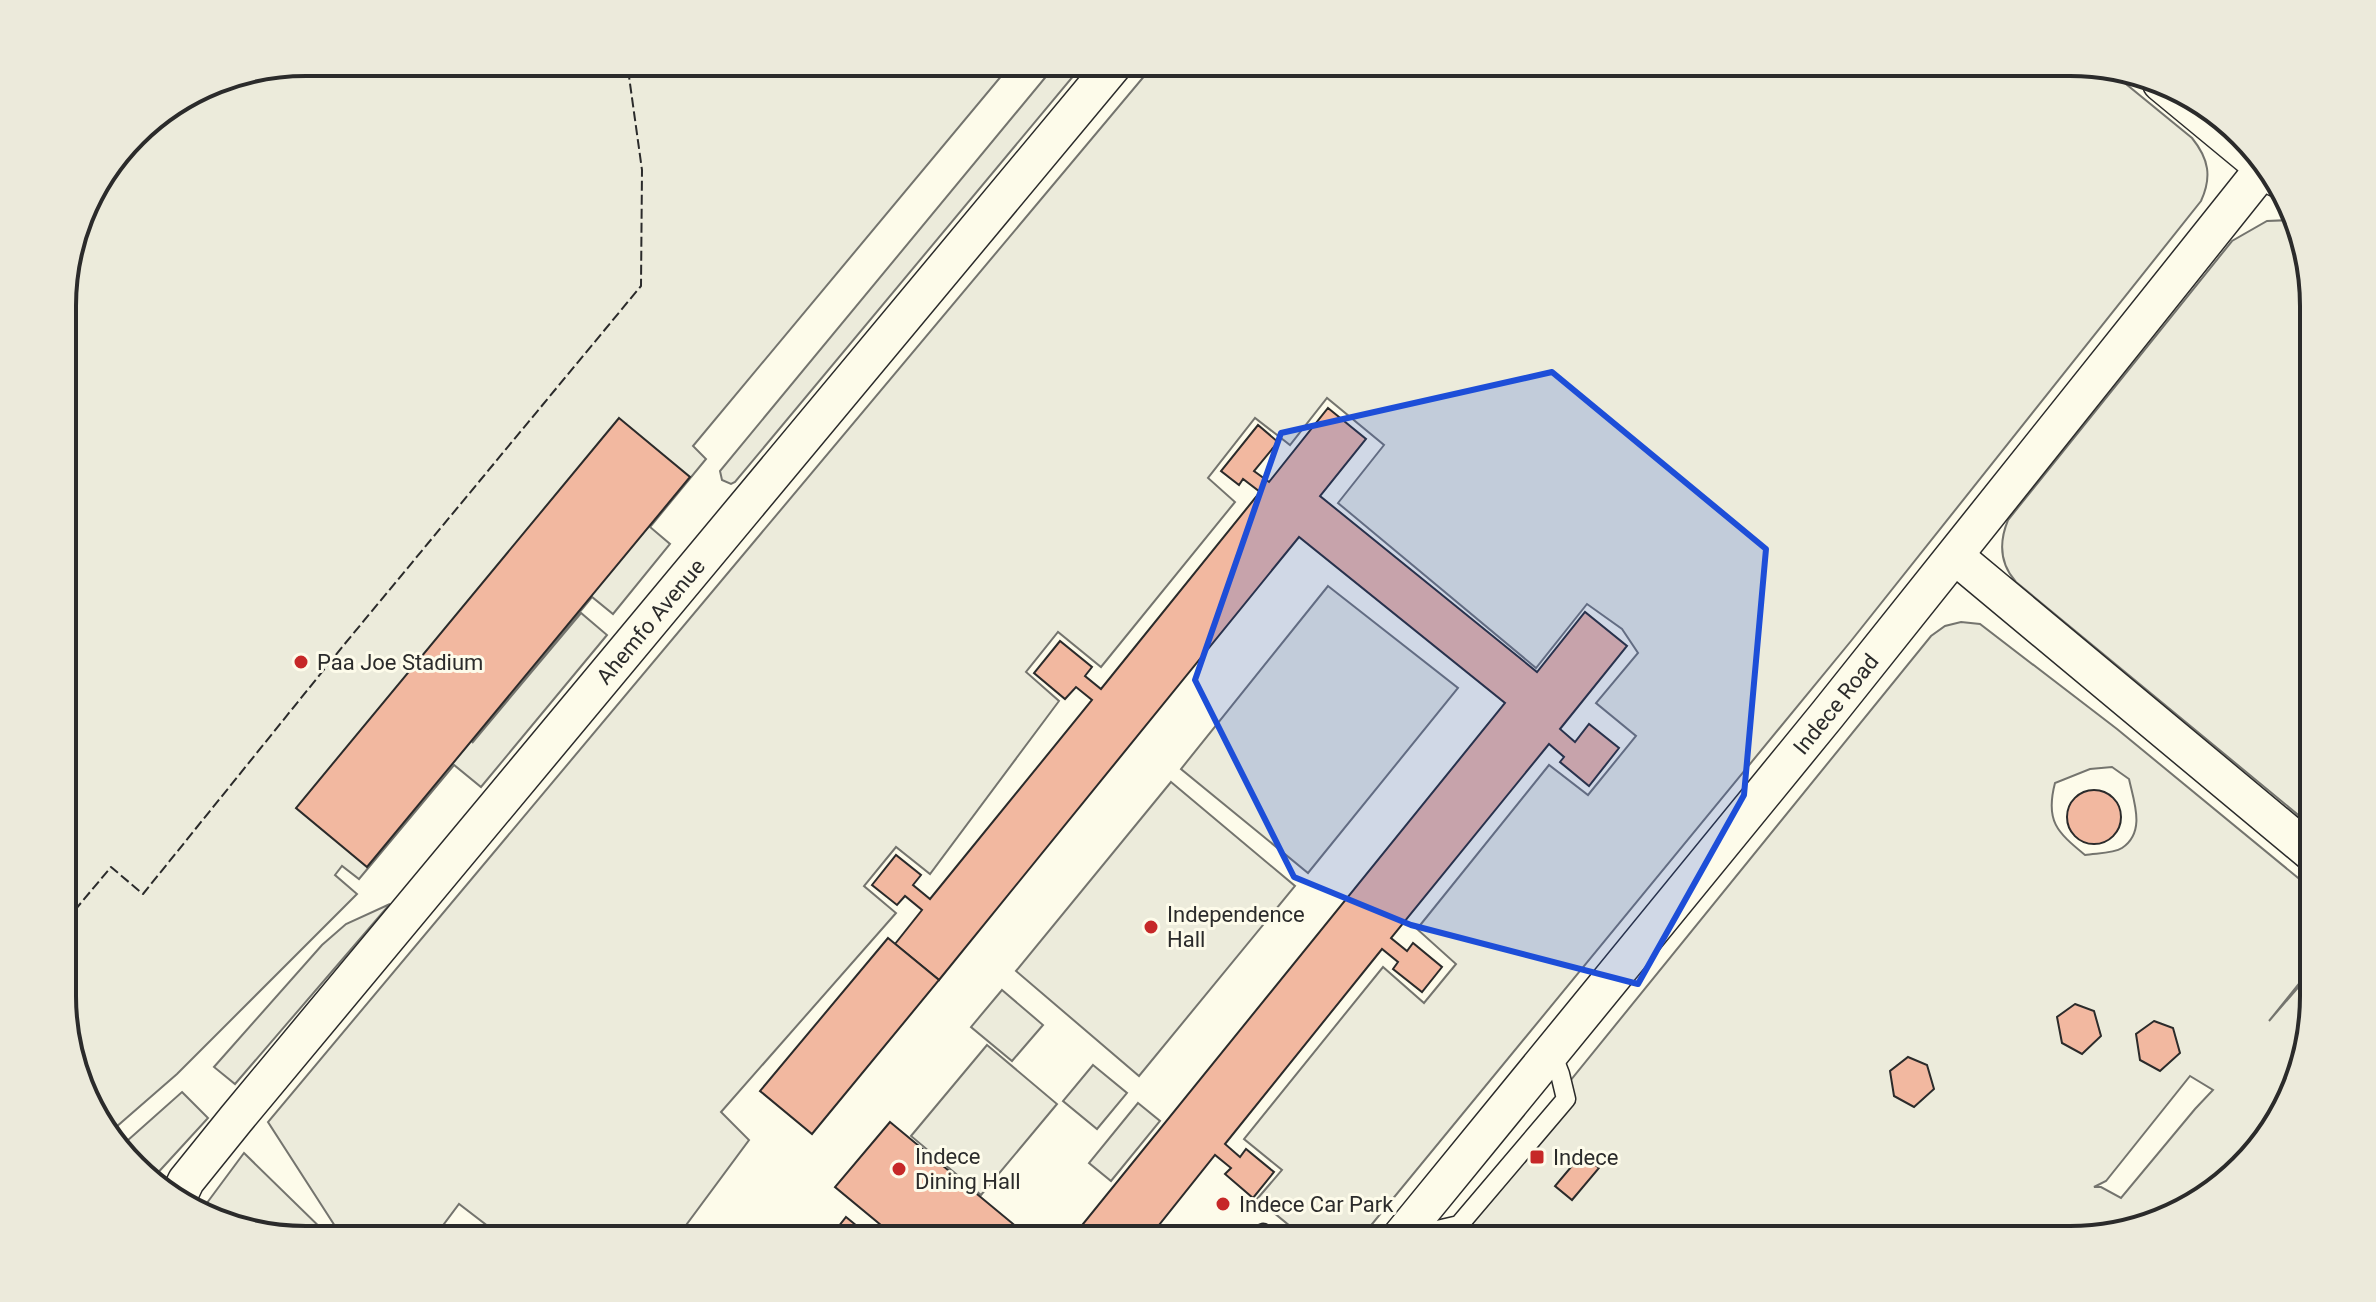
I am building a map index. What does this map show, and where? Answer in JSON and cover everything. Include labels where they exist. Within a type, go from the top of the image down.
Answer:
[{"type":"street","name":"Ahemfo Avenue","points":[[180,1188],[1104,76]]},
{"type":"street","name":"Indece Road","points":[[1409,1226],[2262,179]]},
{"type":"street","points":[[1955,556],[2300,843]]},
{"type":"highlighted area","points":[[1552,372],[1766,549],[1744,795],[1638,984],[1411,925],[1294,877],[1195,680],[1281,433]]},
{"type":"shaded area","name":"Paa Joe Stadium","points":[[291,76],[1001,76],[693,446],[706,459],[650,527],[670,544],[613,614],[592,597],[472,743],[581,613],[607,635],[481,787],[454,765],[359,879],[342,866],[335,875],[357,894],[177,1074],[117,1126],[94,1084],[84,1056],[76,996],[76,291],[84,246],[94,218],[107,191],[133,154],[154,133],[191,107],[246,84]]},
{"type":"shaded area","points":[[1046,76],[1073,76],[735,482],[731,484],[722,480],[720,471]]},
{"type":"shaded area","points":[[1144,76],[2085,76],[2124,83],[2192,138],[2202,153],[2207,168],[2207,184],[2201,201],[1851,641],[1370,1226],[1290,1226],[1257,1199],[1282,1170],[1244,1139],[1383,967],[1424,1003],[1456,964],[1417,929],[1549,765],[1588,795],[1636,736],[1596,703],[1638,653],[1622,629],[1587,604],[1536,668],[1338,503],[1384,445],[1327,398],[1290,445],[1255,418],[1208,478],[1235,502],[1101,667],[1058,632],[1026,672],[1059,701],[930,874],[896,847],[864,886],[896,913],[721,1112],[749,1140],[685,1226],[488,1226],[459,1204],[442,1226],[335,1226],[268,1122]]},
{"type":"shaded area","points":[[2283,220],[2292,246],[2300,306],[2300,816],[2016,582],[2006,567],[2002,552],[2008,520],[2232,241],[2267,221]]},
{"type":"shaded area","points":[[1328,586],[1458,688],[1308,873],[1181,769]]},
{"type":"shaded area","points":[[1961,622],[1980,624],[2117,729],[2300,879],[2300,982],[2269,1021],[2300,985],[2298,1026],[2292,1056],[2276,1098],[2243,1148],[2222,1169],[2172,1202],[2115,1222],[2085,1226],[1468,1226],[1517,1165],[1523,1139],[1931,636],[1945,626]],"holes":[[[2112,767],[2129,779],[2136,816],[2134,834],[2118,850],[2085,855],[2056,825],[2052,807],[2055,783],[2090,769]],[[2190,1076],[2213,1090],[2121,1198],[2101,1187],[2094,1187],[2106,1181]]]},
{"type":"shaded area","points":[[1171,782],[1295,886],[1139,1076],[1016,971]]},
{"type":"shaded area","points":[[390,904],[235,1084],[214,1067],[322,945],[346,924]]},
{"type":"shaded area","points":[[1002,990],[1043,1025],[1012,1061],[971,1027]]},
{"type":"shaded area","points":[[987,1045],[1057,1104],[981,1195],[911,1136]]},
{"type":"shaded area","points":[[1093,1065],[1127,1093],[1097,1129],[1063,1101]]},
{"type":"shaded area","points":[[182,1092],[208,1118],[159,1172],[128,1140]]},
{"type":"shaded area","points":[[1138,1103],[1160,1121],[1111,1181],[1089,1163]]},
{"type":"shaded area","points":[[244,1153],[319,1226],[276,1224],[246,1218],[207,1203]]},
{"type":"building","points":[[1328,408],[1366,439],[1320,496],[1537,672],[1585,612],[1627,646],[1560,729],[1575,742],[1589,724],[1619,748],[1589,786],[1560,762],[1564,757],[1549,744],[1391,938],[1407,951],[1413,943],[1442,967],[1422,992],[1393,969],[1398,962],[1382,949],[1225,1144],[1240,1157],[1246,1149],[1274,1172],[1253,1198],[1225,1174],[1231,1168],[1215,1155],[1158,1226],[1081,1226],[1505,703],[1299,537],[939,980],[895,944],[922,910],[905,896],[897,905],[872,885],[896,855],[921,875],[913,885],[930,899],[1092,700],[1076,687],[1065,699],[1034,673],[1060,641],[1092,667],[1085,676],[1101,689],[1260,492],[1243,479],[1239,485],[1221,471],[1258,425],[1278,442],[1254,471],[1269,482]]},
{"type":"building","points":[[619,418],[690,477],[367,867],[296,808]]},
{"type":"building","points":[[2094,790],[2105,792],[2113,798],[2119,806],[2119,828],[2113,836],[2105,842],[2094,844],[2083,842],[2075,836],[2069,828],[2067,817],[2069,806],[2075,798],[2083,792]]},
{"type":"building","points":[[888,938],[939,980],[812,1134],[760,1091]]},
{"type":"building","points":[[2075,1004],[2094,1011],[2101,1036],[2082,1054],[2062,1043],[2057,1017]]},
{"type":"building","points":[[2154,1021],[2173,1028],[2180,1053],[2160,1071],[2140,1060],[2136,1034]]},
{"type":"building","points":[[1908,1057],[1927,1065],[1934,1089],[1914,1107],[1894,1096],[1890,1071]]},
{"type":"building","name":"Indece Dining Hall","points":[[890,1122],[1016,1226],[882,1226],[835,1187]]},
{"type":"building","points":[[1582,1154],[1599,1168],[1572,1200],[1555,1186]]},
{"type":"building","points":[[846,1217],[857,1226],[839,1226]]},
{"type":"fence","points":[[76,909],[111,867],[143,894],[343,646],[641,286],[642,170],[629,76]]},
{"type":"place","name":"Paa Joe Stadium","points":[[301,662]]},
{"type":"place","name":"Independence Hall","points":[[1151,927]]},
{"type":"place","name":"Indece","points":[[1537,1157]]},
{"type":"place","name":"Indece Dining Hall","points":[[899,1169]]},
{"type":"place","name":"Indece Car Park","points":[[1223,1204]]}]
